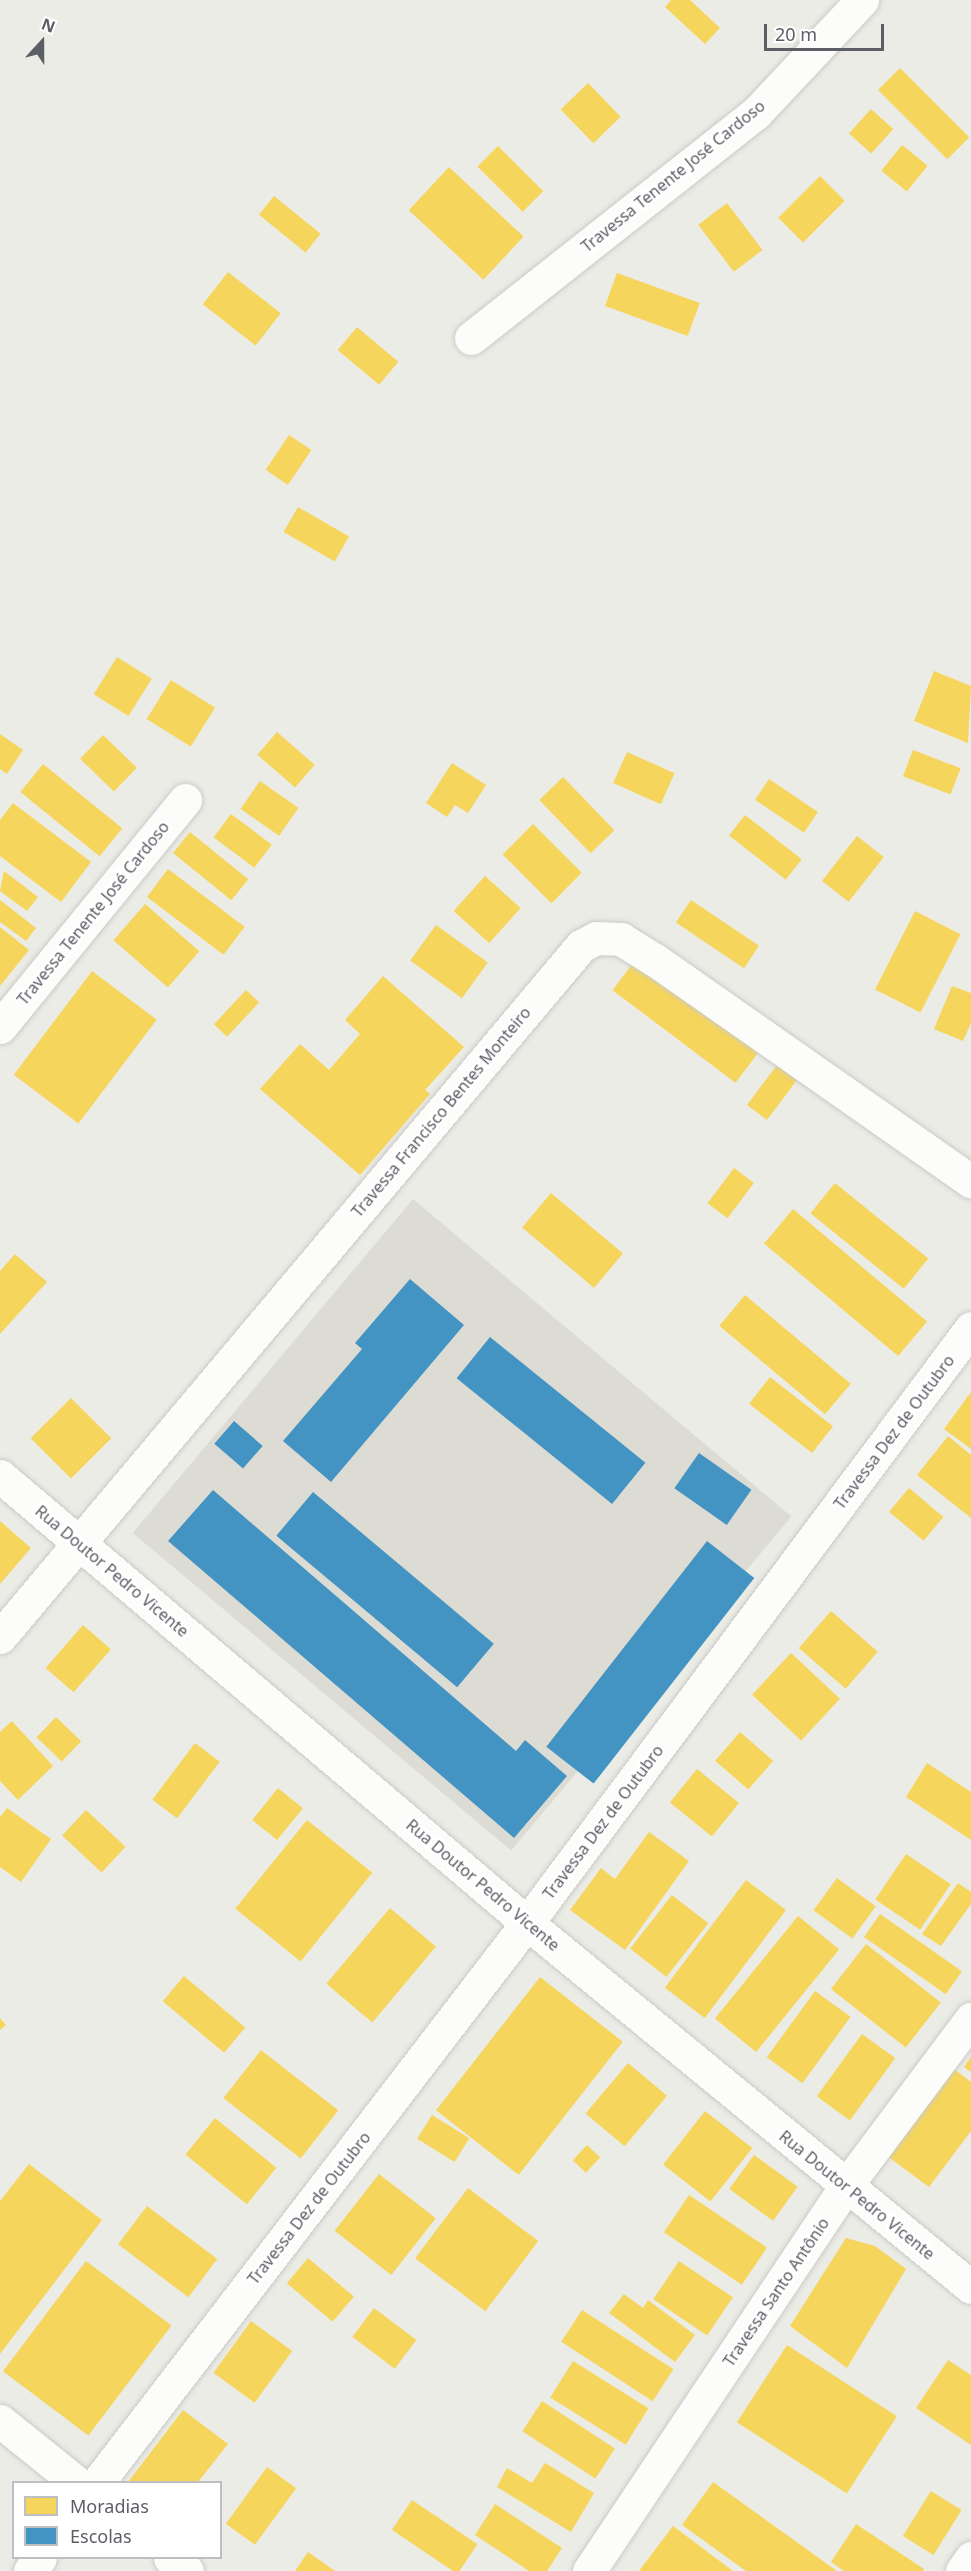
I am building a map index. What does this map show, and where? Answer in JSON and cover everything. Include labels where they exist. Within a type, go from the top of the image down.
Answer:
[{"type":"street","name":"Travessa Tenente José Cardoso","points":[[471,338],[756,113],[862,0]]},
{"type":"street","name":"Travessa Tenente José Cardoso","points":[[0,1027],[185,800]]},
{"type":"street","name":"Travessa Francisco Bentes Monteiro","points":[[0,1637],[581,946],[596,938],[621,939],[655,960],[971,1181]]},
{"type":"street","name":"Travessa Dez de Outubro","points":[[99,2481],[528,1923],[971,1328]]},
{"type":"street","name":"Rua Doutor Pedro Vicente","points":[[0,1476],[528,1923],[971,2288]]},
{"type":"street","name":"Travessa Santo Antônio","points":[[589,2571],[846,2186],[971,2019]]},
{"type":"street","points":[[0,2421],[75,2481]]},
{"type":"street","points":[[962,2571],[971,2558]]},
{"type":"street","points":[[30,2571],[39,2559]]},
{"type":"street","points":[[171,2559],[187,2571]]},
{"type":"shaded area","points":[[413,1199],[791,1517],[511,1851],[133,1533]]},
{"type":"building: Moradias","points":[[671,0],[690,0],[720,28],[705,44],[665,7]]},
{"type":"building: Moradias","points":[[900,68],[969,137],[947,159],[878,90]]},
{"type":"building: Moradias","points":[[588,83],[621,117],[593,143],[561,109]]},
{"type":"building: Moradias","points":[[871,109],[893,129],[871,154],[849,134]]},
{"type":"building: Moradias","points":[[902,145],[928,166],[907,191],[881,171]]},
{"type":"building: Moradias","points":[[498,146],[543,191],[523,212],[477,167]]},
{"type":"building: Moradias","points":[[449,167],[524,237],[483,280],[409,210]]},
{"type":"building: Moradias","points":[[820,176],[845,201],[803,242],[778,218]]},
{"type":"building: Moradias","points":[[274,196],[321,234],[306,252],[259,215]]},
{"type":"building: Moradias","points":[[727,203],[763,250],[734,272],[698,225]]},
{"type":"building: Moradias","points":[[228,272],[281,313],[256,346],[203,304]]},
{"type":"building: Moradias","points":[[617,273],[700,303],[688,336],[605,306]]},
{"type":"building: Moradias","points":[[357,327],[398,362],[379,385],[338,350]]},
{"type":"building: Moradias","points":[[289,435],[311,450],[288,485],[266,470]]},
{"type":"building: Moradias","points":[[298,507],[349,536],[335,562],[284,532]]},
{"type":"building: Moradias","points":[[117,657],[152,679],[128,716],[94,694]]},
{"type":"building: Moradias","points":[[934,671],[971,686],[968,743],[914,721]]},
{"type":"building: Moradias","points":[[171,680],[215,708],[191,747],[147,719]]},
{"type":"building: Moradias","points":[[277,732],[315,765],[295,787],[257,755]]},
{"type":"building: Moradias","points":[[0,734],[23,750],[7,774],[0,769]]},
{"type":"building: Moradias","points":[[103,735],[137,768],[114,791],[80,759]]},
{"type":"building: Moradias","points":[[913,750],[961,768],[951,794],[903,776]]},
{"type":"building: Moradias","points":[[627,752],[675,773],[661,804],[613,783]]},
{"type":"building: Moradias","points":[[452,763],[486,785],[468,813],[455,805],[447,817],[426,803]]},
{"type":"building: Moradias","points":[[43,764],[122,828],[100,856],[20,792]]},
{"type":"building: Moradias","points":[[563,777],[614,830],[591,853],[539,800]]},
{"type":"building: Moradias","points":[[769,779],[818,812],[804,833],[755,800]]},
{"type":"building: Moradias","points":[[260,781],[299,808],[279,836],[240,809]]},
{"type":"building: Moradias","points":[[13,803],[91,862],[61,902],[0,856],[0,820]]},
{"type":"building: Moradias","points":[[231,814],[272,845],[254,868],[214,837]]},
{"type":"building: Moradias","points":[[745,815],[802,859],[786,880],[729,835]]},
{"type":"building: Moradias","points":[[533,824],[582,873],[551,903],[503,854]]},
{"type":"building: Moradias","points":[[190,832],[248,879],[231,900],[173,853]]},
{"type":"building: Moradias","points":[[857,836],[884,857],[849,902],[822,881]]},
{"type":"building: Moradias","points":[[168,869],[245,927],[224,955],[147,897]]},
{"type":"building: Moradias","points":[[4,871],[38,897],[27,911],[0,891]]},
{"type":"building: Moradias","points":[[485,876],[521,908],[489,943],[454,911]]},
{"type":"building: Moradias","points":[[0,900],[36,928],[26,941],[0,922]]},
{"type":"building: Moradias","points":[[691,900],[759,946],[744,968],[676,922]]},
{"type":"building: Moradias","points":[[145,904],[199,951],[168,987],[114,940]]},
{"type":"building: Moradias","points":[[915,911],[960,934],[920,1013],[875,989]]},
{"type":"building: Moradias","points":[[436,925],[488,963],[462,998],[410,961]]},
{"type":"building: Moradias","points":[[0,927],[29,950],[0,986]]},
{"type":"building: Moradias","points":[[636,959],[759,1052],[736,1083],[613,990]]},
{"type":"building: Moradias","points":[[92,971],[157,1020],[78,1124],[14,1075]]},
{"type":"building: Moradias","points":[[383,976],[464,1047],[425,1090],[430,1094],[360,1175],[260,1089],[300,1044],[329,1070],[360,1034],[373,1046],[345,1020]]},
{"type":"building: Moradias","points":[[952,986],[971,993],[971,1023],[963,1041],[934,1029]]},
{"type":"building: Moradias","points":[[246,990],[259,1002],[227,1037],[214,1024]]},
{"type":"building: Moradias","points":[[777,1065],[797,1080],[767,1120],[747,1105]]},
{"type":"building: Moradias","points":[[734,1168],[754,1183],[727,1218],[708,1203]]},
{"type":"building: Moradias","points":[[835,1183],[928,1259],[904,1289],[810,1213]]},
{"type":"building: Moradias","points":[[551,1193],[623,1253],[594,1288],[522,1227]]},
{"type":"building: Moradias","points":[[793,1209],[927,1321],[898,1356],[764,1243]]},
{"type":"building: Moradias","points":[[15,1254],[47,1282],[0,1334],[0,1271]]},
{"type":"building: Moradias","points":[[745,1295],[851,1384],[825,1414],[719,1326]]},
{"type":"building: Moradias","points":[[770,1377],[833,1426],[812,1453],[749,1404]]},
{"type":"building: Moradias","points":[[971,1392],[971,1449],[944,1429]]},
{"type":"building: Moradias","points":[[71,1398],[111,1438],[71,1479],[31,1438]]},
{"type":"building: Moradias","points":[[948,1436],[971,1455],[971,1518],[917,1475]]},
{"type":"building: Moradias","points":[[909,1488],[943,1517],[924,1541],[889,1512]]},
{"type":"building: Moradias","points":[[0,1521],[31,1548],[0,1584]]},
{"type":"building: Moradias","points":[[831,1611],[878,1652],[846,1689],[799,1648]]},
{"type":"building: Moradias","points":[[83,1625],[111,1649],[74,1692],[46,1668]]},
{"type":"building: Moradias","points":[[791,1653],[840,1699],[801,1740],[752,1695]]},
{"type":"building: Moradias","points":[[56,1717],[81,1741],[62,1761],[37,1737]]},
{"type":"building: Moradias","points":[[12,1721],[53,1766],[18,1800],[0,1781],[0,1732]]},
{"type":"building: Moradias","points":[[740,1732],[773,1761],[748,1790],[715,1761]]},
{"type":"building: Moradias","points":[[195,1743],[220,1762],[177,1818],[152,1800]]},
{"type":"building: Moradias","points":[[927,1763],[971,1792],[971,1840],[906,1797]]},
{"type":"building: Moradias","points":[[697,1769],[739,1803],[712,1836],[670,1802]]},
{"type":"building: Moradias","points":[[278,1788],[303,1808],[277,1840],[252,1820]]},
{"type":"building: Moradias","points":[[7,1808],[51,1839],[21,1882],[0,1867],[0,1817]]},
{"type":"building: Moradias","points":[[86,1810],[125,1847],[102,1872],[62,1836]]},
{"type":"building: Moradias","points":[[307,1820],[372,1873],[301,1961],[235,1909]]},
{"type":"building: Moradias","points":[[649,1832],[689,1861],[625,1950],[570,1910],[601,1868],[615,1879]]},
{"type":"building: Moradias","points":[[906,1854],[951,1884],[920,1930],[875,1900]]},
{"type":"building: Moradias","points":[[837,1878],[876,1906],[852,1939],[813,1910]]},
{"type":"building: Moradias","points":[[746,1880],[786,1910],[705,2018],[665,1988]]},
{"type":"building: Moradias","points":[[958,1883],[971,1892],[971,1904],[941,1946],[922,1934]]},
{"type":"building: Moradias","points":[[672,1895],[708,1923],[666,1977],[630,1949]]},
{"type":"building: Moradias","points":[[390,1908],[436,1947],[372,2022],[326,1984]]},
{"type":"building: Moradias","points":[[880,1914],[962,1971],[946,1994],[864,1937]]},
{"type":"building: Moradias","points":[[798,1916],[839,1949],[756,2052],[715,2019]]},
{"type":"building: Moradias","points":[[866,1944],[941,2002],[906,2047],[831,1989]]},
{"type":"building: Moradias","points":[[184,1976],[245,2027],[224,2053],[163,2001]]},
{"type":"building: Moradias","points":[[540,1977],[623,2042],[519,2175],[436,2110]]},
{"type":"building: Moradias","points":[[815,1991],[851,2017],[802,2083],[767,2057]]},
{"type":"building: Moradias","points":[[0,2018],[6,2025],[0,2030]]},
{"type":"building: Moradias","points":[[862,2034],[895,2058],[850,2120],[817,2096]]},
{"type":"building: Moradias","points":[[261,2050],[338,2110],[301,2158],[223,2098]]},
{"type":"building: Moradias","points":[[971,2057],[971,2072],[964,2067]]},
{"type":"building: Moradias","points":[[628,2063],[667,2096],[625,2146],[586,2114]]},
{"type":"building: Moradias","points":[[954,2069],[971,2082],[971,2131],[929,2187],[887,2156]]},
{"type":"building: Moradias","points":[[705,2111],[752,2148],[710,2202],[663,2165]]},
{"type":"building: Moradias","points":[[432,2115],[469,2138],[454,2162],[417,2139]]},
{"type":"building: Moradias","points":[[215,2118],[276,2168],[247,2204],[185,2155]]},
{"type":"building: Moradias","points":[[587,2145],[600,2157],[586,2173],[573,2160]]},
{"type":"building: Moradias","points":[[754,2155],[798,2187],[773,2221],[729,2189]]},
{"type":"building: Moradias","points":[[29,2164],[102,2220],[0,2354],[0,2201]]},
{"type":"building: Moradias","points":[[379,2174],[436,2218],[391,2275],[335,2231]]},
{"type":"building: Moradias","points":[[468,2188],[538,2241],[485,2311],[415,2258]]},
{"type":"building: Moradias","points":[[689,2195],[767,2248],[742,2285],[664,2232]]},
{"type":"building: Moradias","points":[[147,2206],[217,2259],[188,2297],[118,2244]]},
{"type":"building: Moradias","points":[[846,2238],[875,2246],[906,2269],[847,2368],[790,2326]]},
{"type":"building: Moradias","points":[[308,2258],[354,2297],[333,2322],[287,2283]]},
{"type":"building: Moradias","points":[[86,2261],[171,2325],[88,2436],[3,2371]]},
{"type":"building: Moradias","points":[[679,2261],[733,2297],[707,2335],[653,2299]]},
{"type":"building: Moradias","points":[[624,2294],[643,2308],[648,2300],[695,2335],[675,2362],[609,2313]]},
{"type":"building: Moradias","points":[[374,2308],[416,2340],[395,2369],[352,2337]]},
{"type":"building: Moradias","points":[[582,2310],[673,2369],[653,2401],[561,2342]]},
{"type":"building: Moradias","points":[[251,2321],[292,2351],[255,2403],[213,2373]]},
{"type":"building: Moradias","points":[[787,2345],[897,2416],[847,2494],[737,2422]]},
{"type":"building: Moradias","points":[[948,2360],[971,2375],[971,2445],[916,2408]]},
{"type":"building: Moradias","points":[[573,2361],[648,2408],[626,2445],[550,2397]]},
{"type":"building: Moradias","points":[[542,2401],[615,2448],[595,2479],[522,2431]]},
{"type":"building: Moradias","points":[[183,2410],[228,2444],[199,2481],[129,2481]]},
{"type":"building: Moradias","points":[[545,2463],[594,2493],[571,2532],[497,2487],[507,2468],[532,2483]]},
{"type":"building: Moradias","points":[[267,2467],[296,2488],[255,2545],[226,2524]]},
{"type":"building: Moradias","points":[[713,2482],[837,2571],[746,2571],[682,2525]]},
{"type":"building: Moradias","points":[[931,2491],[962,2510],[933,2555],[903,2536]]},
{"type":"building: Moradias","points":[[412,2500],[477,2544],[459,2571],[453,2571],[392,2530]]},
{"type":"building: Moradias","points":[[495,2504],[562,2548],[547,2571],[529,2571],[475,2535]]},
{"type":"building: Moradias","points":[[856,2524],[924,2569],[923,2571],[844,2571],[831,2562]]},
{"type":"building: Moradias","points":[[673,2526],[733,2571],[639,2571]]},
{"type":"building: Moradias","points":[[308,2552],[335,2571],[295,2571]]},
{"type":"building: Escolas","points":[[410,1279],[464,1325],[331,1482],[283,1441],[362,1349],[355,1343]]},
{"type":"building: Escolas","points":[[490,1337],[645,1463],[612,1504],[457,1378]]},
{"type":"building: Escolas","points":[[234,1421],[263,1446],[243,1469],[214,1444]]},
{"type":"building: Escolas","points":[[699,1453],[751,1490],[727,1525],[674,1488]]},
{"type":"building: Escolas","points":[[213,1490],[516,1751],[525,1740],[567,1776],[514,1838],[168,1541]]},
{"type":"building: Escolas","points":[[313,1492],[494,1644],[457,1687],[276,1536]]},
{"type":"building: Escolas","points":[[707,1541],[754,1578],[594,1784],[546,1747]]}]
